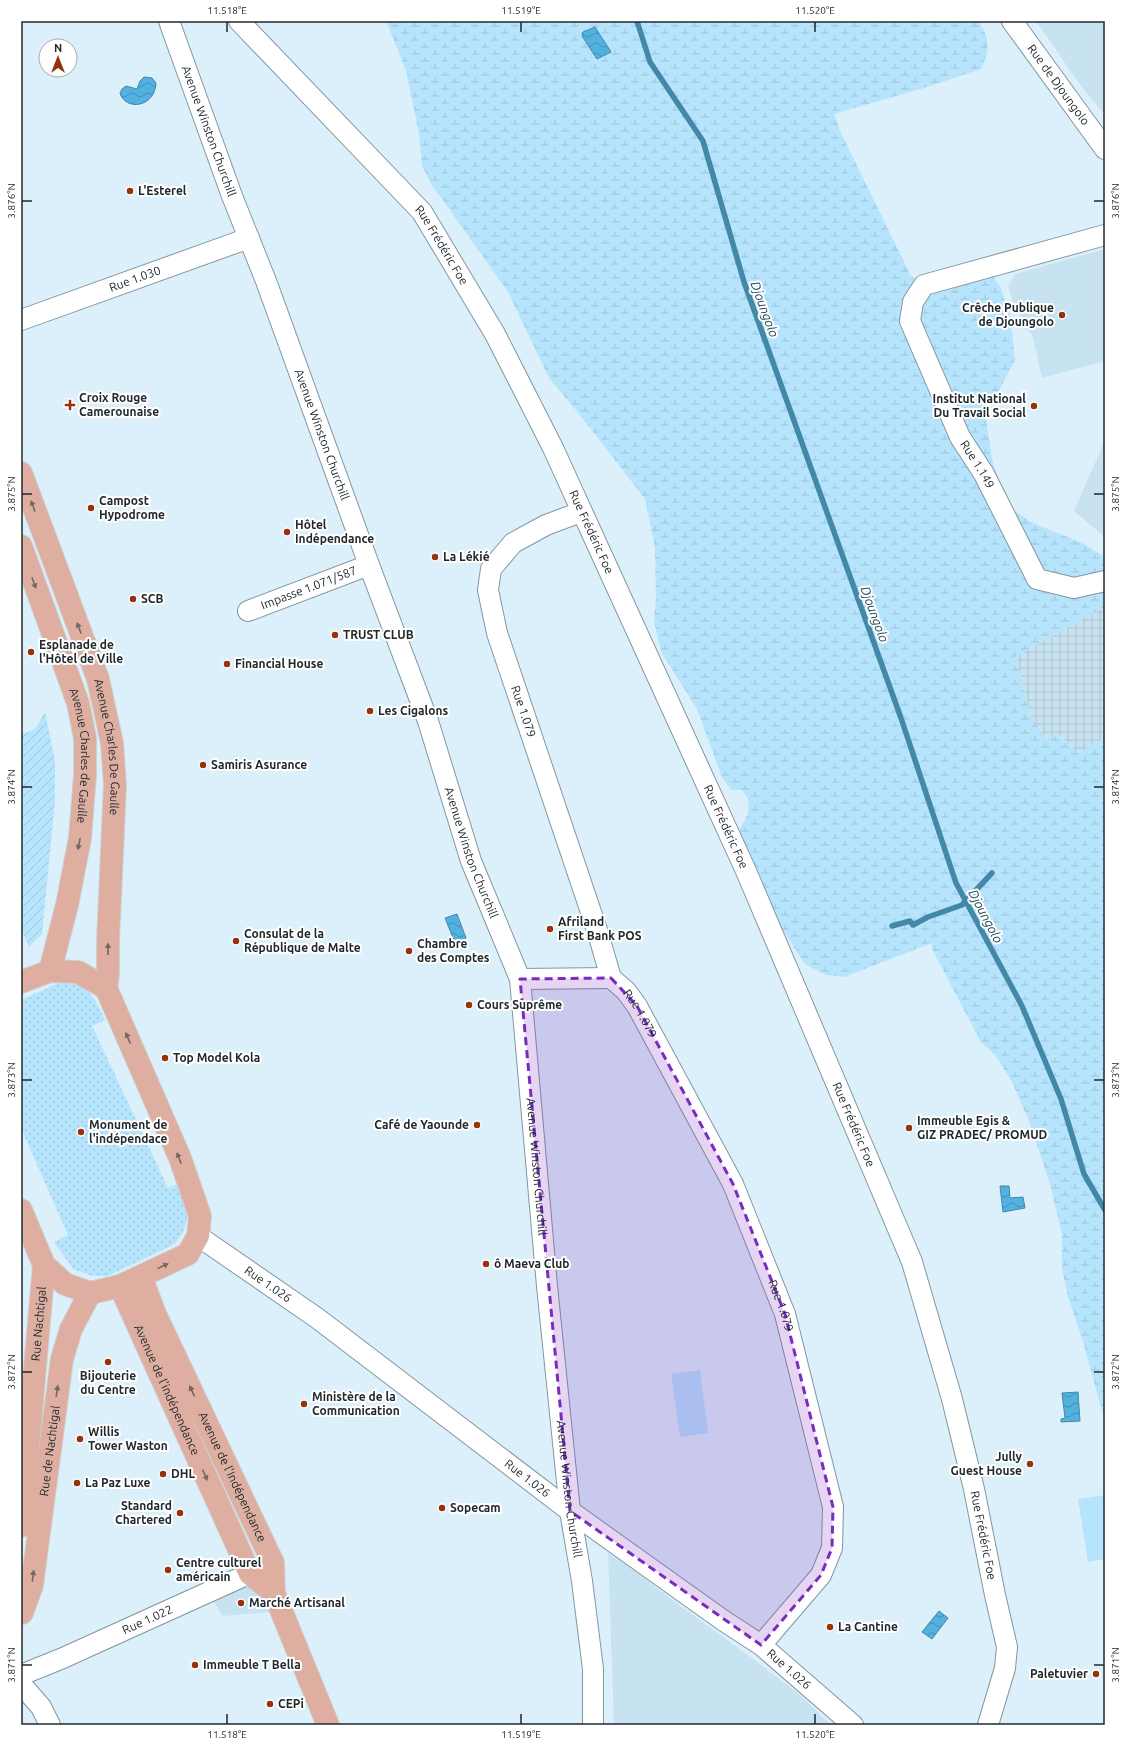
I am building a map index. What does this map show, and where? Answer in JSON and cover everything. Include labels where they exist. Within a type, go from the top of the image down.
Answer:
[{"type":"main road","name":"Avenue Charles De Gaulle","points":[[21,473],[98,679],[112,743],[116,785],[108,940],[108,974],[106,988]]},
{"type":"main road","name":"Avenue Charles de Gaulle","points":[[21,546],[78,703],[85,738],[86,775],[80,838],[67,905],[50,971]]},
{"type":"main road","points":[[21,982],[50,971],[78,972],[106,988],[180,1158],[200,1216],[198,1236],[188,1254],[120,1286],[90,1293],[65,1284],[44,1265],[21,1210]]},
{"type":"main road","name":"Rue Nachtigal","points":[[21,1526],[26,1427],[44,1265]]},
{"type":"main road","name":"Avenue de l'Indépendance","points":[[141,1277],[155,1314],[273,1563],[274,1593],[328,1725]]},
{"type":"main road","name":"Avenue de l'indépendance","points":[[120,1286],[250,1574],[274,1593]]},
{"type":"main road","name":"Rue de Nachtigal","points":[[21,1614],[32,1585],[62,1359],[71,1329],[90,1293]]},
{"type":"street","name":"Avenue Winston Churchill","points":[[170,21],[232,196],[249,238],[428,721],[471,861],[520,979],[547,1286],[570,1511],[582,1581],[593,1669],[593,1725]]},
{"type":"street","name":"Rue Frédéric Foe","points":[[239,21],[422,212],[495,334],[553,448],[746,871],[912,1262],[952,1399],[969,1466],[1007,1647],[1004,1668],[988,1725]]},
{"type":"street","name":"Rue de Djoungolo","points":[[1012,21],[1105,149]]},
{"type":"street","name":"Rue 1.149","points":[[1105,235],[924,285],[913,302],[910,321],[960,438],[984,474],[1037,579],[1074,588],[1105,580]]},
{"type":"street","name":"Rue 1.030","points":[[21,320],[249,238]]},
{"type":"street","name":"Rue 1.079","points":[[581,512],[546,525],[513,543],[491,569],[488,590],[497,632],[597,930],[611,978],[626,991],[637,1006],[733,1184],[785,1314],[833,1507],[832,1548],[821,1575],[761,1645]]},
{"type":"street","name":"Impasse 1.071/587","points":[[248,611],[369,565]]},
{"type":"street","points":[[520,979],[611,978]]},
{"type":"street","name":"Rue 1.026","points":[[198,1236],[321,1321],[570,1511],[761,1645],[853,1725]]},
{"type":"street","name":"Rue 1.022","points":[[21,1675],[63,1658],[273,1563]]},
{"type":"street","points":[[21,1684],[41,1707],[50,1725]]},
{"type":"highlighted area","points":[[611,978],[637,1006],[733,1184],[785,1314],[833,1507],[832,1548],[821,1575],[761,1645],[570,1511],[520,979]]},
{"type":"shaded area","points":[[1036,21],[1105,21],[1105,115],[1081,86]]},
{"type":"shaded area","name":"Crêche Publique de Djoungolo","points":[[1105,249],[1105,361],[1042,378],[1032,334],[1025,328],[1023,318],[1016,312],[1008,286],[1015,274]]},
{"type":"shaded area","points":[[1105,440],[1105,537],[1074,511]]},
{"type":"shaded area","points":[[1105,607],[1105,737],[1079,753],[1058,735],[1049,741],[1030,715],[1016,656]]},
{"type":"shaded area","points":[[608,1553],[638,1573],[799,1694],[831,1725],[614,1725]]},
{"type":"shaded area","name":"Marché Artisanal","points":[[251,1577],[272,1612],[223,1616],[209,1594]]},
{"type":"green space","points":[[388,21],[979,21],[983,28],[988,45],[981,69],[927,87],[834,114],[841,133],[911,276],[916,280],[993,276],[1000,286],[1010,316],[1015,360],[997,394],[988,405],[985,413],[993,464],[1006,501],[1013,510],[1031,522],[1082,543],[1105,557],[1105,607],[1016,656],[1030,715],[1049,741],[1057,735],[1079,753],[1105,737],[1105,1422],[1082,1338],[1068,1297],[1062,1269],[1062,1235],[1050,1184],[1029,1121],[1011,1080],[996,1056],[981,1042],[932,949],[932,943],[844,977],[826,975],[805,964],[779,924],[740,839],[739,830],[747,815],[749,805],[746,795],[742,790],[731,790],[722,777],[697,709],[661,652],[654,621],[656,597],[655,548],[645,499],[580,415],[549,378],[508,292],[432,185],[422,166],[419,134],[406,71],[387,23]]},
{"type":"green space","points":[[45,712],[55,761],[55,800],[42,934],[29,947],[21,929],[21,735],[36,728]]},
{"type":"green space","points":[[59,983],[81,986],[86,989],[97,1004],[105,1020],[92,1026],[168,1188],[177,1184],[186,1203],[187,1220],[183,1232],[175,1244],[108,1276],[93,1276],[73,1269],[54,1242],[68,1235],[21,1128],[21,1000]]},
{"type":"green space","points":[[700,1370],[708,1433],[680,1437],[671,1374]]},
{"type":"green space","points":[[1105,1495],[1105,1559],[1088,1562],[1078,1499]]},
{"type":"water","points":[[595,27],[611,52],[597,59],[582,36],[583,32]]},
{"type":"water","points":[[144,77],[152,78],[156,83],[151,98],[140,104],[128,103],[123,99],[120,93],[122,89],[126,86],[137,89],[140,81]]},
{"type":"water","points":[[457,914],[466,938],[455,943],[445,918]]},
{"type":"water","points":[[1000,1186],[1009,1186],[1010,1198],[1023,1197],[1025,1208],[1003,1212]]},
{"type":"water","points":[[1078,1392],[1080,1421],[1061,1422],[1061,1419],[1065,1418],[1062,1393]]},
{"type":"water","points":[[939,1611],[948,1618],[932,1639],[922,1632]]},
{"type":"waterway","name":"Djoungolo","points":[[637,21],[650,62],[703,141],[744,282],[901,718],[956,883],[1022,1006],[1061,1099],[1084,1174],[1105,1210]]},
{"type":"waterway","points":[[892,926],[910,921],[913,925],[928,917],[962,905],[992,873]]},
{"type":"place","name":"L'Esterel","points":[[130,191]]},
{"type":"place","name":"Crêche Publique de Djoungolo","points":[[1062,315]]},
{"type":"place","name":"Croix Rouge Camerounaise","points":[[70,405]]},
{"type":"place","name":"Institut National Du Travail Social","points":[[1034,406]]},
{"type":"place","name":"Campost Hypodrome","points":[[91,508]]},
{"type":"place","name":"Hôtel Indépendance","points":[[287,532]]},
{"type":"place","name":"La Lékié","points":[[435,557]]},
{"type":"place","name":"SCB","points":[[133,599]]},
{"type":"place","name":"TRUST CLUB","points":[[335,635]]},
{"type":"place","name":"Esplanade de l'Hôtel de Ville","points":[[31,652]]},
{"type":"place","name":"Financial House","points":[[227,664]]},
{"type":"place","name":"Les Cigalons","points":[[370,711]]},
{"type":"place","name":"Samiris Asurance","points":[[203,765]]},
{"type":"place","name":"Afriland First Bank POS","points":[[550,929]]},
{"type":"place","name":"Consulat de la République de Malte","points":[[236,941]]},
{"type":"place","name":"Chambre des Comptes","points":[[409,951]]},
{"type":"place","name":"Cours Suprême","points":[[469,1005]]},
{"type":"place","name":"Top Model Kola","points":[[165,1058]]},
{"type":"place","name":"Café de Yaounde","points":[[477,1125]]},
{"type":"place","name":"Immeuble Egis & GIZ PRADEC/ PROMUD","points":[[909,1128]]},
{"type":"place","name":"Monument de l'indépendace","points":[[81,1132]]},
{"type":"place","name":"ô Maeva Club","points":[[486,1264]]},
{"type":"place","name":"Bijouterie du Centre","points":[[108,1362]]},
{"type":"place","name":"Ministère de la Communication","points":[[304,1404]]},
{"type":"place","name":"Willis Tower Waston","points":[[80,1439]]},
{"type":"place","name":"Jully Guest House","points":[[1030,1464]]},
{"type":"place","name":"DHL","points":[[163,1474]]},
{"type":"place","name":"La Paz Luxe","points":[[77,1483]]},
{"type":"place","name":"Sopecam","points":[[442,1508]]},
{"type":"place","name":"Standard Chartered","points":[[180,1513]]},
{"type":"place","name":"Centre culturel américain","points":[[168,1570]]},
{"type":"place","name":"Marché Artisanal","points":[[241,1603]]},
{"type":"place","name":"La Cantine","points":[[830,1627]]},
{"type":"place","name":"Immeuble T Bella","points":[[195,1665]]},
{"type":"place","name":"Paletuvier","points":[[1096,1674]]},
{"type":"place","name":"CEPi","points":[[270,1704]]}]
